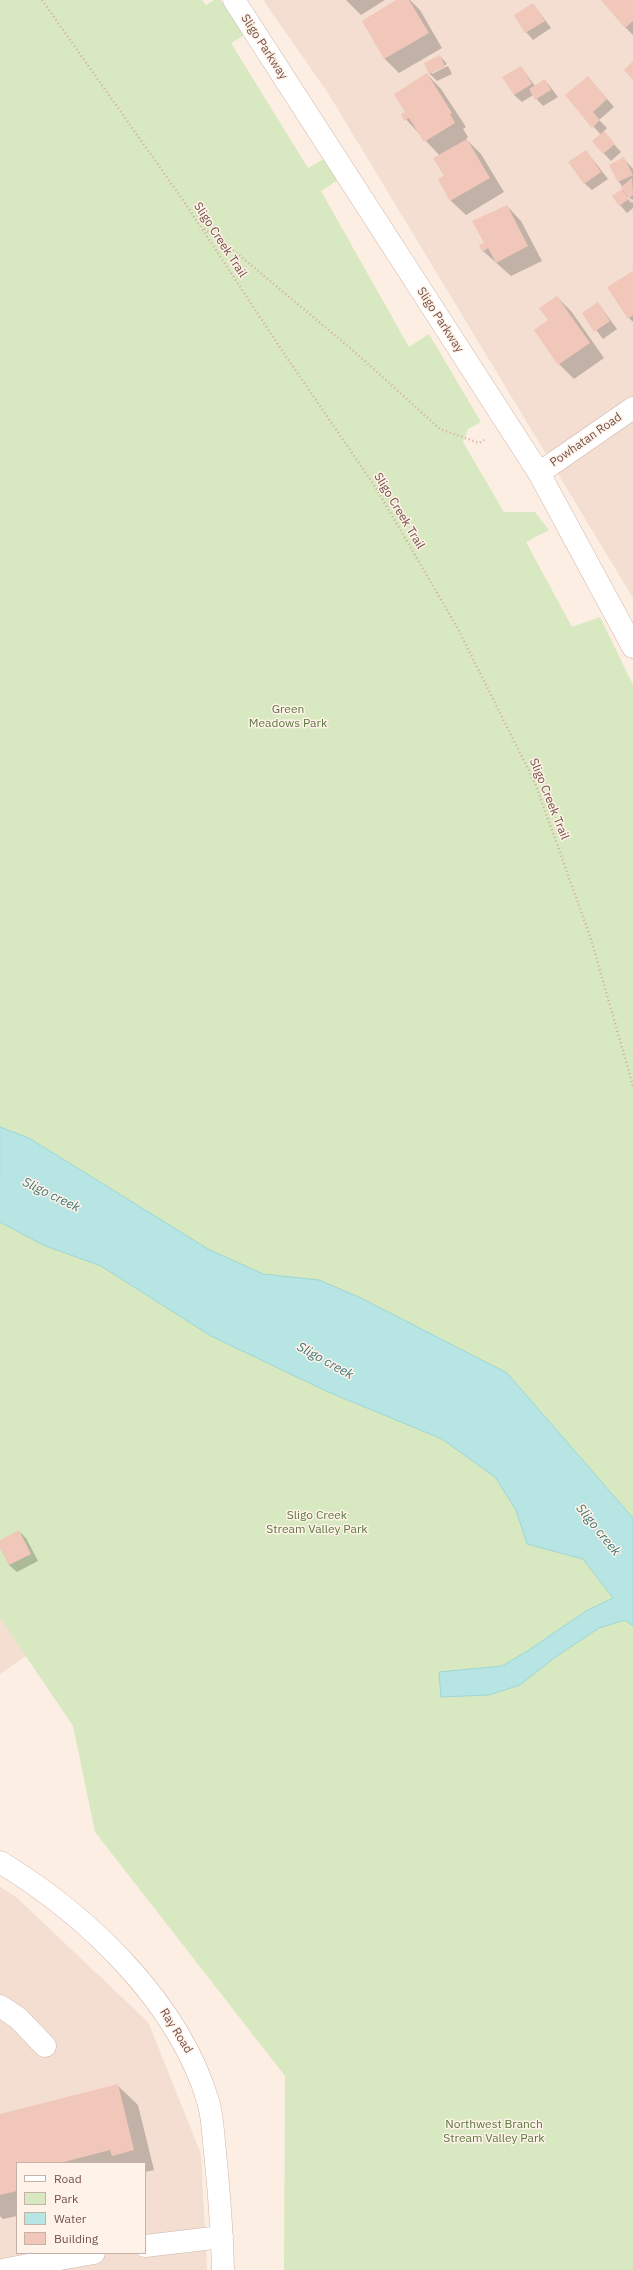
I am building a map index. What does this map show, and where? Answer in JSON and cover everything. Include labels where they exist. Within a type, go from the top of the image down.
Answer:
[{"type":"street","name":"Sligo Parkway","points":[[234,0],[540,473],[578,547],[633,647]]},
{"type":"street","name":"Powhatan Road","points":[[540,473],[633,408]]},
{"type":"street","name":"Ray Road","points":[[0,1862],[24,1877],[67,1908],[109,1947],[156,2000],[192,2057],[208,2102],[220,2205],[223,2270]]},
{"type":"street","points":[[0,2006],[18,2018],[45,2046]]},
{"type":"street","points":[[146,2246],[222,2237]]},
{"type":"street","points":[[3,2270],[48,2266],[90,2254]]},
{"type":"path","name":"Sligo Creek Trail","points":[[42,0],[202,228],[278,346],[374,485],[460,634],[535,783],[591,939],[633,1086]]},
{"type":"path","points":[[202,228],[233,250],[356,353],[440,429],[479,443],[509,426]]},
{"type":"shaded area","points":[[263,0],[633,0],[633,598],[328,93]]},
{"type":"shaded area","points":[[0,1618],[26,1656],[0,1674]]},
{"type":"shaded area","points":[[0,1887],[16,1897],[148,2022],[201,2154],[207,2270],[0,2270]]},
{"type":"green space","points":[[0,0],[202,0],[206,5],[214,0],[220,0],[248,33],[231,43],[308,168],[324,159],[338,180],[321,191],[409,347],[429,334],[481,422],[468,429],[463,442],[504,512],[535,512],[549,530],[526,542],[572,627],[600,617],[633,685],[633,2270],[284,2270],[285,2076],[95,1832],[73,1726],[0,1618]]},
{"type":"water","name":"Sligo creek","points":[[0,1127],[29,1138],[208,1249],[263,1274],[319,1280],[361,1298],[507,1373],[633,1518],[633,1626],[625,1620],[599,1628],[554,1658],[520,1685],[489,1695],[441,1697],[439,1672],[502,1666],[529,1650],[586,1611],[613,1598],[583,1559],[527,1544],[516,1510],[495,1477],[442,1439],[326,1391],[211,1336],[101,1266],[43,1245],[0,1222]]},
{"type":"building","points":[[396,0],[409,0],[429,33],[384,59],[362,21]]},
{"type":"building","points":[[601,0],[633,0],[633,21],[625,28]]},
{"type":"building","points":[[533,3],[545,21],[525,33],[514,15]]},
{"type":"building","points":[[440,55],[445,67],[429,74],[424,63]]},
{"type":"building","points":[[633,61],[633,80],[624,70]]},
{"type":"building","points":[[521,66],[532,84],[514,95],[502,77]]},
{"type":"building","points":[[427,73],[452,113],[450,114],[455,123],[424,142],[409,118],[404,121],[401,114],[405,112],[394,94]]},
{"type":"building","points":[[588,76],[607,99],[593,112],[600,120],[592,128],[565,95]]},
{"type":"building","points":[[545,79],[551,90],[535,100],[529,89]]},
{"type":"building","points":[[604,131],[615,144],[603,154],[592,141]]},
{"type":"building","points":[[467,139],[490,178],[450,201],[438,179],[444,176],[433,158]]},
{"type":"building","points":[[586,150],[601,172],[584,184],[568,162]]},
{"type":"building","points":[[624,157],[633,175],[618,182],[609,165]]},
{"type":"building","points":[[632,178],[633,195],[629,198],[621,187]]},
{"type":"building","points":[[622,189],[629,199],[619,206],[612,196]]},
{"type":"building","points":[[507,205],[528,246],[496,263],[488,248],[482,252],[479,245],[484,243],[472,221]]},
{"type":"building","points":[[633,271],[633,315],[628,319],[607,287]]},
{"type":"building","points":[[557,296],[590,343],[558,365],[534,330],[548,320],[539,308]]},
{"type":"building","points":[[598,302],[610,321],[594,332],[582,313]]},
{"type":"building","points":[[19,1530],[31,1554],[9,1565],[0,1548],[0,1540]]},
{"type":"building","points":[[118,2084],[134,2150],[112,2156],[110,2150],[64,2162],[16,2162],[16,2191],[0,2195],[0,2114]]},
{"type":"park label","name":"Green Meadows Park","points":[[288,717]]},
{"type":"park label","name":"Sligo Creek Stream Valley Park","points":[[317,1523]]},
{"type":"park label","name":"Northwest Branch Stream Valley Park","points":[[494,2132]]}]
